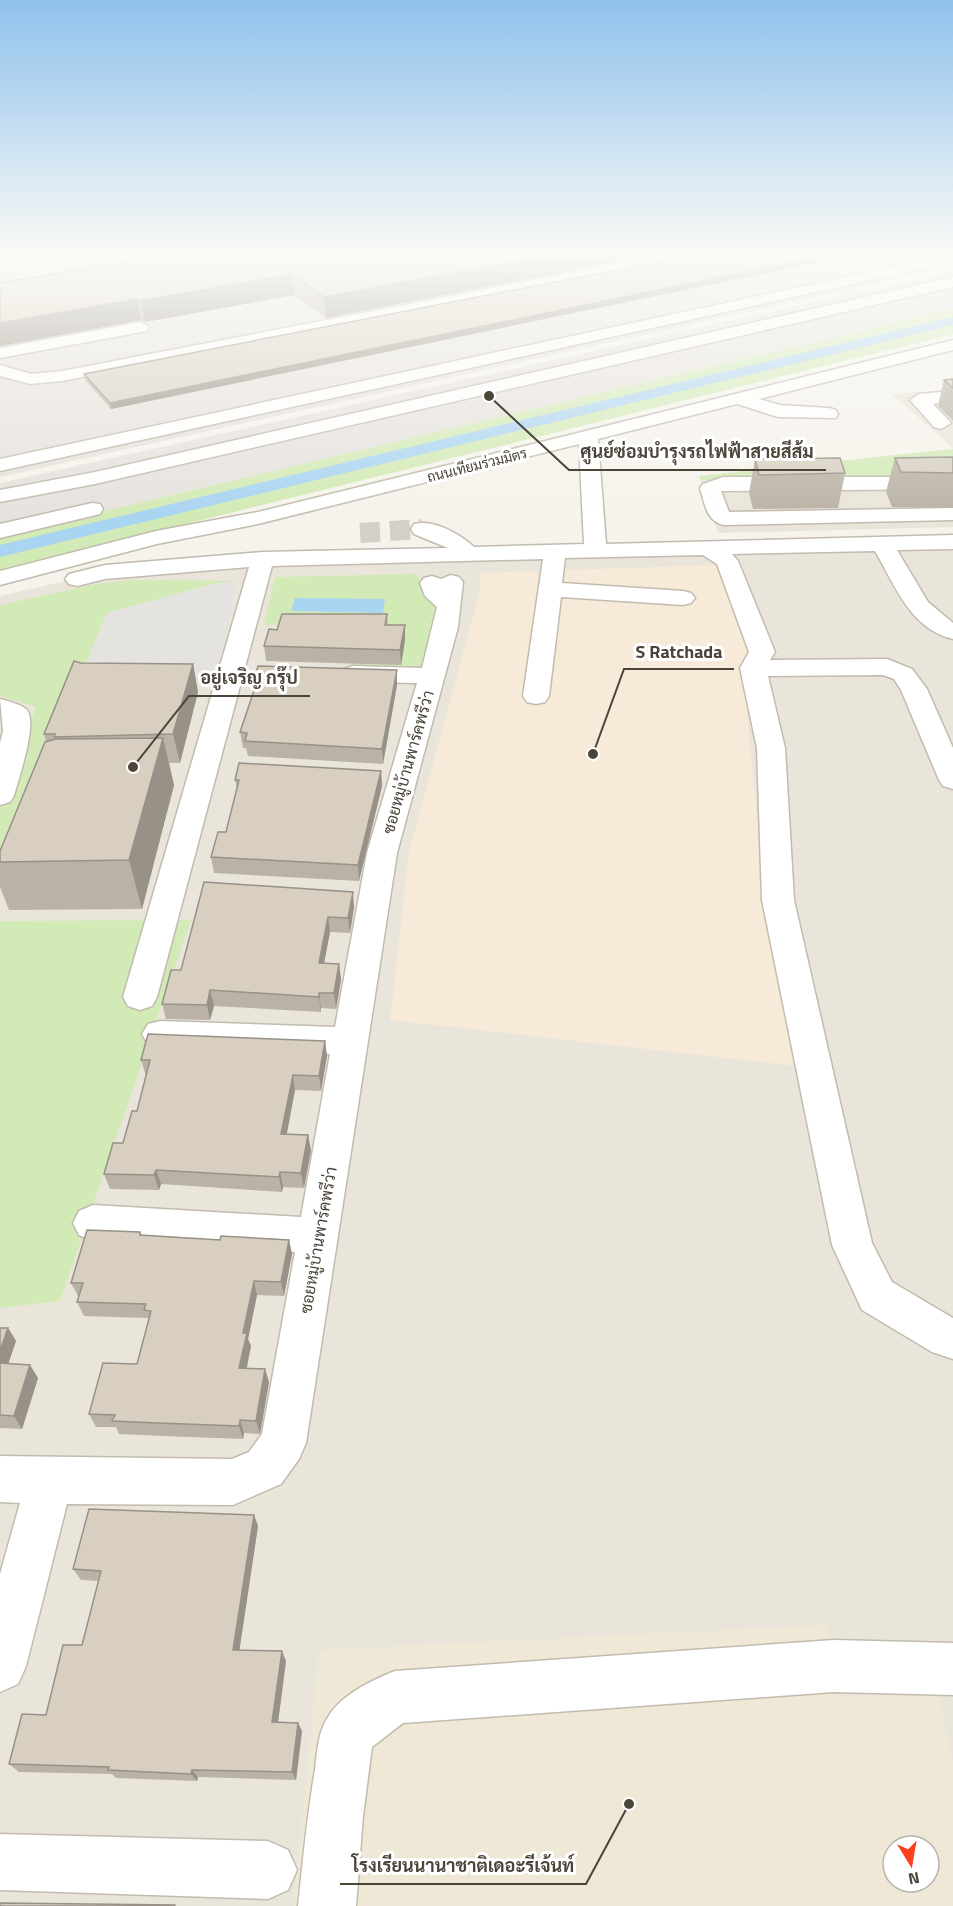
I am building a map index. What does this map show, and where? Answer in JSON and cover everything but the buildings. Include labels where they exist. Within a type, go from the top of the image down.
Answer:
[{"type":"street","points":[[0,353],[65,341]]},
{"type":"street","points":[[0,370],[30,379],[62,376],[241,341]]},
{"type":"street","points":[[0,465],[571,341]]},
{"type":"street","points":[[0,496],[95,478],[695,341]]},
{"type":"street","name":"ถนนเทียมร่วมมิตร","points":[[0,578],[156,538],[258,518],[953,345]]},
{"type":"street","points":[[949,427],[919,400],[953,396]]},
{"type":"street","points":[[741,399],[778,411],[829,414]]},
{"type":"street","points":[[588,437],[595,550]]},
{"type":"street","points":[[857,483],[872,516]]},
{"type":"street","points":[[953,483],[714,484],[710,488],[719,516],[724,519],[953,514]]},
{"type":"street","points":[[0,531],[92,509]]},
{"type":"street","points":[[205,563],[195,555],[203,541],[258,518]]},
{"type":"street","points":[[422,529],[451,539],[445,572]]},
{"type":"street","points":[[324,557],[337,539],[346,535]]},
{"type":"street","points":[[0,596],[105,572],[205,563],[324,557],[445,572],[555,551],[953,542]]},
{"type":"street","points":[[882,543],[927,618],[941,628],[953,632]]},
{"type":"street","points":[[706,548],[727,561],[762,652],[753,668],[771,748],[778,900],[852,1245],[877,1296],[906,1316],[946,1338],[953,1339]]},
{"type":"street","points":[[550,589],[683,607],[664,549]]},
{"type":"street","points":[[536,696],[555,551]]},
{"type":"street","points":[[140,997],[190,775],[215,682],[263,560]]},
{"type":"street","name":"ซอยหมู่บ้านพาร์คพรีว่า","points":[[0,1479],[233,1482],[265,1468],[283,1443],[352,1041],[358,894],[382,853],[391,775],[432,676],[446,627],[445,572]]},
{"type":"street","points":[[753,668],[887,666],[903,674],[914,689],[953,780]]},
{"type":"street","points":[[329,673],[432,676]]},
{"type":"street","points":[[0,707],[16,714],[17,731],[0,796]]},
{"type":"street","points":[[160,1034],[352,1041]]},
{"type":"street","points":[[93,1223],[318,1236]]},
{"type":"street","points":[[0,1666],[50,1480]]},
{"type":"street","points":[[327,1906],[335,1816],[347,1735],[361,1720],[395,1697],[834,1666],[953,1669]]},
{"type":"street","points":[[0,1862],[268,1870]]},
{"type":"shaded area","points":[[0,341],[617,341],[0,477]]},
{"type":"shaded area","points":[[639,341],[819,341],[0,536],[0,483]]},
{"type":"shaded area","points":[[953,390],[953,448],[892,394]]},
{"type":"shaded area","points":[[953,449],[953,527],[718,533],[699,476]]},
{"type":"shaded area","points":[[953,542],[953,1906],[0,1906],[0,596],[105,572],[205,563]]},
{"type":"shaded area","points":[[720,565],[754,651],[743,669],[763,883],[806,1067],[390,1020],[409,852],[481,587],[478,573]]},
{"type":"shaded area","points":[[237,581],[222,659],[208,678],[80,678],[107,613],[213,584]]},
{"type":"shaded area","points":[[827,1625],[838,1696],[939,1692],[953,1763],[953,1906],[294,1906],[319,1650]]},
{"type":"green space","points":[[819,341],[925,341],[0,570],[0,536]]},
{"type":"green space","points":[[953,449],[953,477],[701,480],[699,476]]},
{"type":"green space","points":[[416,574],[436,608],[436,626],[428,668],[349,665],[359,626],[264,625],[275,577]]},
{"type":"green space","points":[[131,580],[237,581],[213,584],[107,613],[76,686],[67,686],[0,848],[0,802],[36,707],[0,696],[0,605],[96,584]]},
{"type":"green space","points":[[191,920],[60,1301],[0,1308],[0,921]]},
{"type":"water","points":[[295,598],[385,599],[383,613],[291,611]]},
{"type":"waterway","points":[[0,551],[870,341]]},
{"type":"tunnel","points":[[360,533],[422,529]]},
{"type":"place","name":"ศูนย์ซ่อมบำรุงรถไฟฟ้าสายสีส้ม","points":[[489,396]]},
{"type":"place","name":"S Ratchada","points":[[593,754]]},
{"type":"place","name":"อยู่เจริญ กรุ๊ป","points":[[133,767]]},
{"type":"place","name":"โรงเรียนนานาชาติเดอะรีเจ้นท์","points":[[629,1804]]}]
